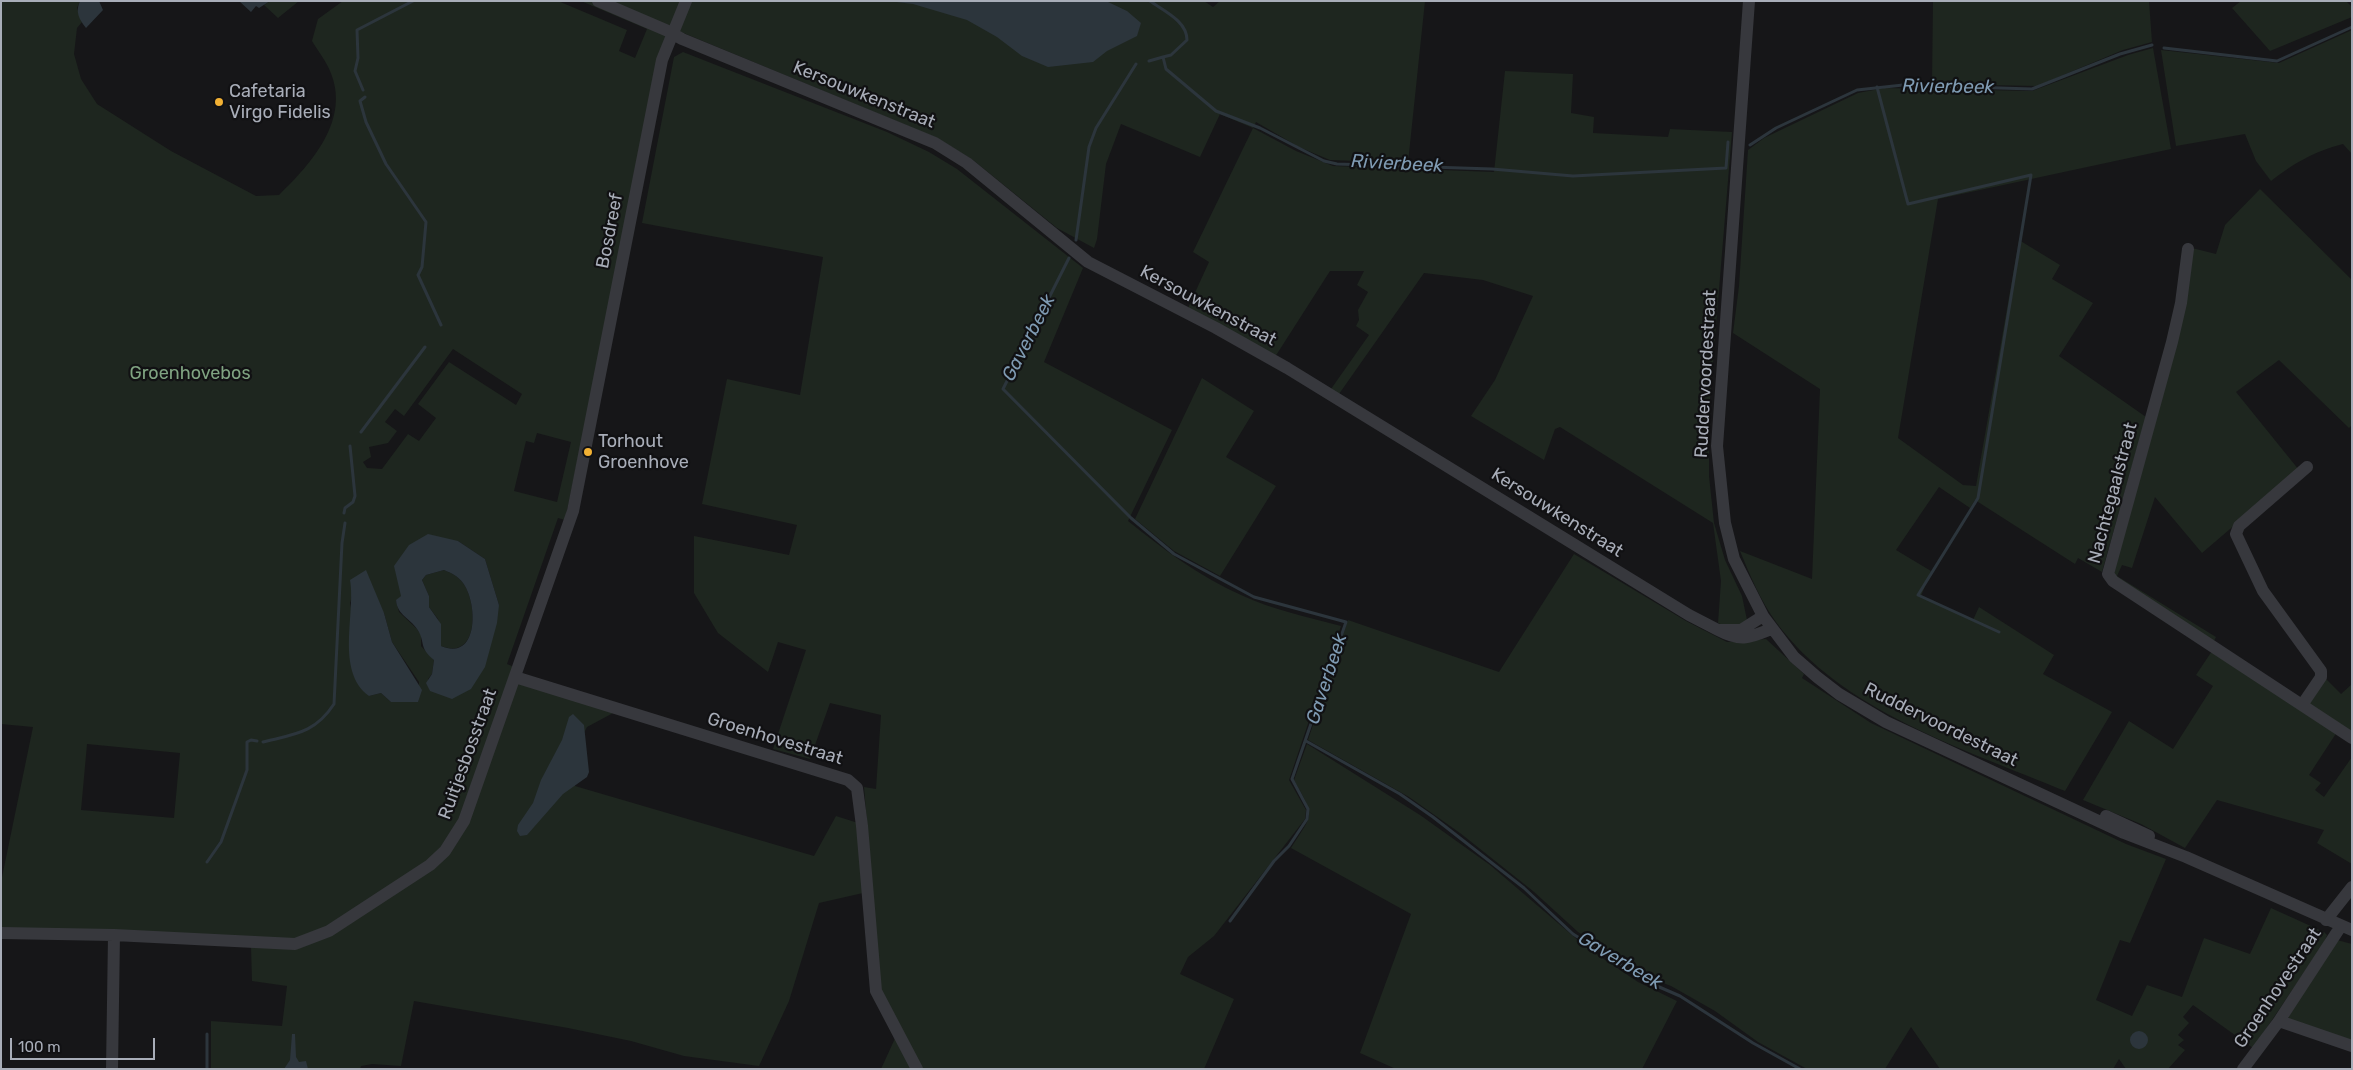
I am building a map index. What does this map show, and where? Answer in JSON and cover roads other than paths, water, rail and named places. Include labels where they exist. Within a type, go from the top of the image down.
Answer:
[{"type":"street","points":[[598,1],[674,34]]},
{"type":"street","name":"Bosdreef","points":[[588,438],[662,60],[686,1]]},
{"type":"street","name":"Ruddervoordestraat","points":[[1749,1],[1717,446],[1725,523],[1734,559],[1763,616],[1794,656],[1839,694],[1886,722],[2068,806],[2104,815],[2128,825],[2186,858],[2347,928]]},
{"type":"street","name":"Kersouwkenstraat","points":[[674,34],[943,147],[967,163],[1088,262],[1216,328],[1287,368],[1689,615],[1732,638],[1746,639],[1772,629]]},
{"type":"street","name":"Nachtegaalstraat","points":[[2188,249],[2181,303],[2172,342],[2108,574],[2113,582],[2352,738]]},
{"type":"street","name":"Ruitjesbosstraat","points":[[1,933],[114,935],[295,944],[329,931],[430,865],[445,851],[464,821],[573,511],[588,438]]},
{"type":"street","points":[[2302,705],[2320,677],[2321,671],[2263,591],[2236,534],[2239,526],[2307,467]]},
{"type":"street","points":[[1718,630],[1741,630],[1763,616]]},
{"type":"street","name":"Groenhovestraat","points":[[516,677],[848,780],[857,788],[876,992],[917,1069]]},
{"type":"street","points":[[2326,920],[2352,887]]},
{"type":"street","name":"Groenhovestraat","points":[[2243,1069],[2347,928]]},
{"type":"street","points":[[112,1069],[114,935]]},
{"type":"street","points":[[2279,1021],[2352,1046]]},
{"type":"waterway","points":[[363,90],[355,71],[358,58],[357,30],[413,1]]},
{"type":"waterway","name":"Rivierbeek","points":[[1150,1],[1174,17],[1186,33],[1187,40],[1171,55],[1163,57],[1166,69],[1216,111],[1260,128],[1324,161],[1337,164],[1492,169],[1573,176],[1726,168],[1728,142]]},
{"type":"waterway","name":"Rivierbeek","points":[[2164,48],[2277,61],[2352,27]]},
{"type":"waterway","name":"Rivierbeek","points":[[1750,145],[1776,128],[1857,90],[1903,85],[2032,89],[2120,54],[2152,45]]},
{"type":"waterway","name":"Gaverbeek","points":[[1149,61],[1163,57]]},
{"type":"waterway","name":"Gaverbeek","points":[[1076,240],[1089,147],[1096,128],[1136,64]]},
{"type":"waterway","points":[[1877,87],[1908,204],[2031,175],[1978,498],[1918,595],[1999,632]]},
{"type":"waterway","points":[[365,97],[360,101],[366,122],[386,164],[426,222],[422,267],[418,275],[441,325]]},
{"type":"waterway","name":"Gaverbeek","points":[[1069,258],[1003,389],[1131,518],[1174,554],[1254,597],[1346,622],[1292,779],[1308,809],[1307,819],[1289,846],[1274,861],[1230,921]]},
{"type":"waterway","points":[[361,432],[425,347]]},
{"type":"waterway","points":[[344,513],[345,508],[353,502],[355,496],[350,446]]},
{"type":"waterway","points":[[263,742],[295,734],[312,727],[327,714],[334,704],[342,543],[345,523]]},
{"type":"waterway","points":[[207,862],[221,842],[247,770],[247,742],[251,740],[257,741]]},
{"type":"waterway","name":"Gaverbeek","points":[[1306,741],[1400,794],[1433,817],[1524,888],[1573,934],[1650,983],[1680,996],[1753,1043],[1800,1069]]},
{"type":"waterway","points":[[207,1034],[207,1069]]},
{"type":"place","name":"Cafetaria Virgo Fidelis","points":[[219,102]]},
{"type":"place","name":"Torhout Groenhove","points":[[588,452]]},
{"type":"park label","name":"Groenhovebos","points":[[190,374]]}]
